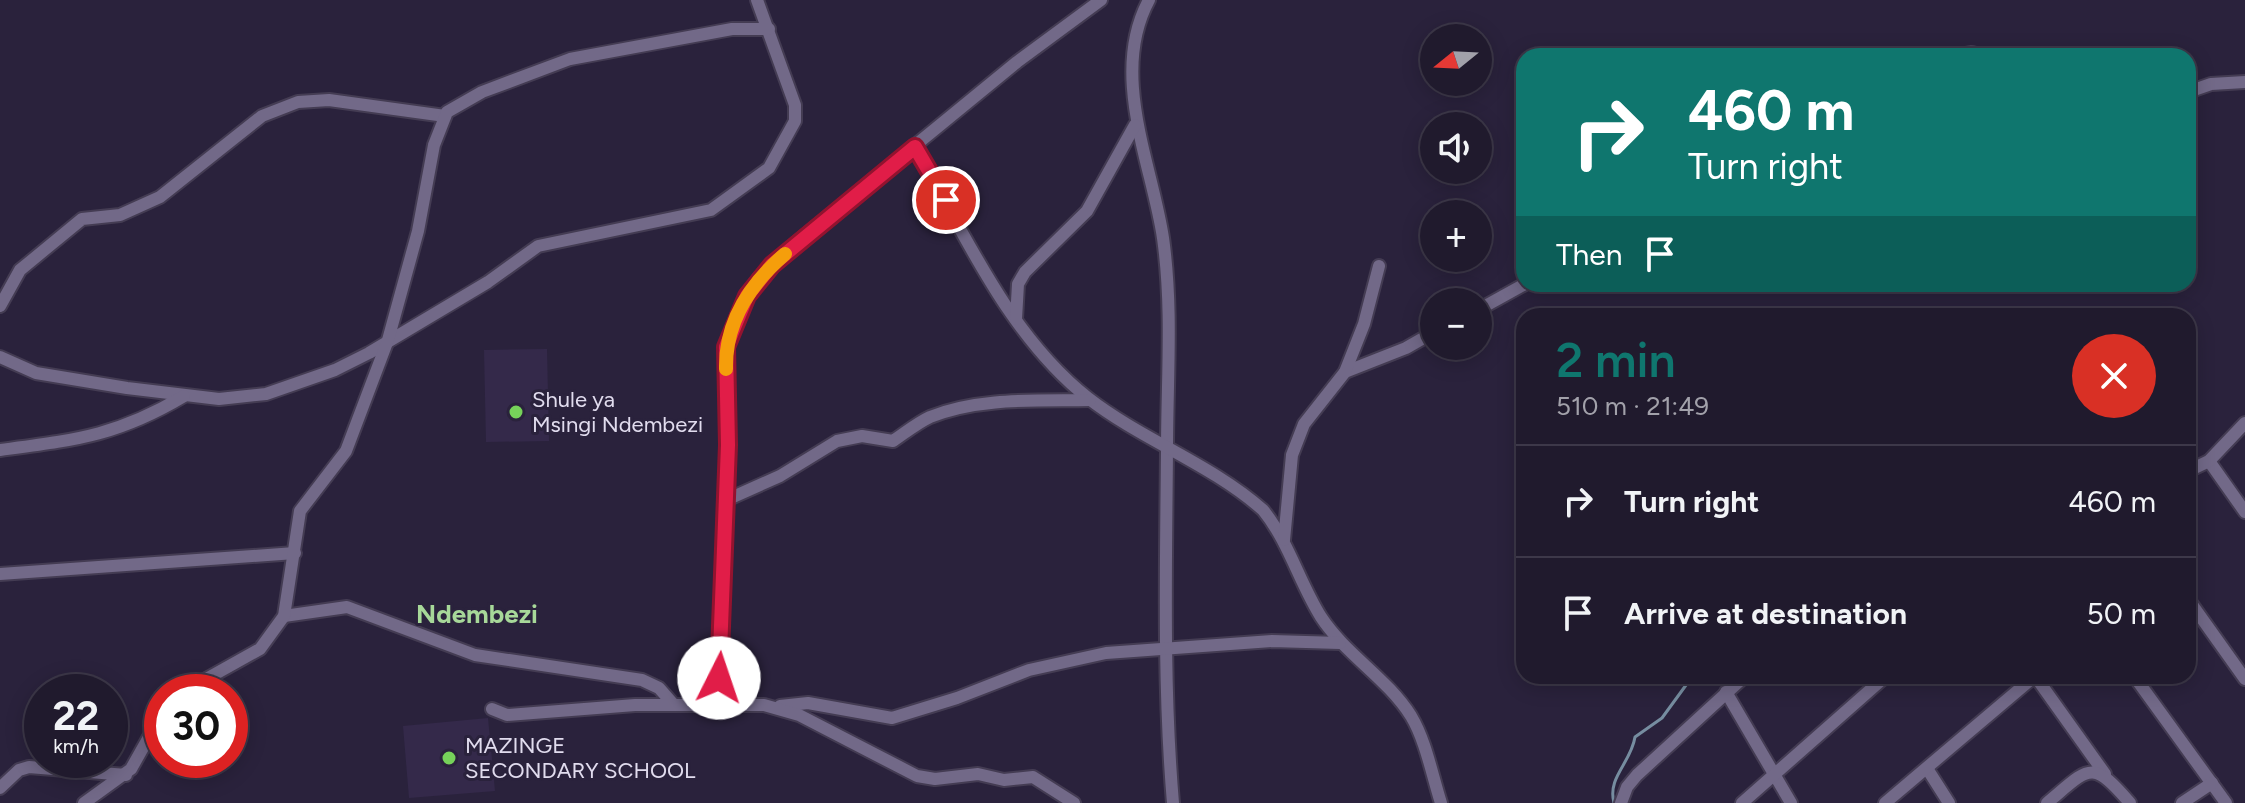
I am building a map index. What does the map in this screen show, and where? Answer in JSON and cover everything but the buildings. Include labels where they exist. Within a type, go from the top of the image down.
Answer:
[{"type":"street","points":[[0,357],[36,373],[184,396],[252,398],[335,370],[488,282],[538,246],[696,216],[725,202],[756,180],[785,145],[796,113],[757,0]]},
{"type":"street","points":[[717,704],[728,445],[726,347],[747,296],[759,278],[788,250],[1017,62],[1101,0]]},
{"type":"street","points":[[1149,0],[1137,41],[1133,91],[1135,125],[1158,211],[1169,298],[1167,448],[1173,803]]},
{"type":"street","points":[[215,674],[260,649],[284,616],[302,506],[346,451],[388,340],[418,231],[434,145],[445,116],[457,104],[482,92],[570,59],[732,29],[769,29]]},
{"type":"street","points":[[2196,89],[2211,84],[2245,82]]},
{"type":"street","points":[[0,306],[20,270],[77,223],[91,216],[120,215],[160,197],[262,116],[298,102],[329,100],[445,116]]},
{"type":"street","points":[[1016,319],[1018,284],[1025,272],[1087,211],[1135,125]]},
{"type":"street","points":[[915,147],[1016,319],[1041,354],[1090,400],[1254,501],[1284,541],[1312,603],[1340,643],[1369,668],[1411,716],[1441,803]]},
{"type":"street","points":[[1284,541],[1288,474],[1298,436],[1345,372],[1364,324],[1379,266]]},
{"type":"street","points":[[1492,302],[1516,289]]},
{"type":"street","points":[[1345,372],[1420,340]]},
{"type":"street","points":[[0,450],[73,442],[105,434],[157,412],[184,396]]},
{"type":"street","points":[[724,501],[780,476],[837,441],[862,436],[893,441],[927,419],[954,410],[1026,402],[1090,400]]},
{"type":"street","points":[[2196,467],[2209,461],[2245,423]]},
{"type":"street","points":[[2209,461],[2245,512]]},
{"type":"street","points":[[0,574],[295,553]]},
{"type":"street","points":[[284,616],[347,607],[475,655],[554,670],[642,680],[659,688],[674,705]]},
{"type":"street","points":[[2196,610],[2245,679]]},
{"type":"street","points":[[492,709],[507,715],[674,705],[776,707],[808,703],[897,717],[1055,663],[1116,651],[1283,641],[1340,643]]},
{"type":"street","points":[[1621,803],[1627,787],[1637,775],[1736,684]]},
{"type":"street","points":[[1742,803],[1877,684]]},
{"type":"street","points":[[1885,803],[1928,770],[2026,684]]},
{"type":"street","points":[[2041,684],[2105,774],[2130,803]]},
{"type":"street","points":[[2140,684],[2226,803]]},
{"type":"street","points":[[1726,692],[1791,803]]},
{"type":"street","points":[[776,707],[917,776],[935,779],[983,774],[1004,780],[1033,777],[1074,803]]},
{"type":"street","points":[[128,772],[144,744]]},
{"type":"street","points":[[0,772],[24,769]]},
{"type":"street","points":[[0,788],[19,770]]},
{"type":"street","points":[[1928,770],[1949,803]]},
{"type":"street","points":[[2047,803],[2080,776],[2095,772],[2105,774]]},
{"type":"street","points":[[84,803],[122,778]]},
{"type":"street","points":[[2182,803],[2212,783]]},
{"type":"shaded area","points":[[547,349],[549,441],[486,442],[484,350]]},
{"type":"shaded area","name":"MAZINGE SECONDARY SCHOOL","points":[[488,718],[495,791],[409,798],[403,726]]},
{"type":"waterway","points":[[1614,803],[1614,785],[1635,737],[1662,718],[1687,684]]},
{"type":"slow traffic","points":[[726,369],[728,339],[747,296],[759,278],[785,254]]},
{"type":"place","name":"Shule ya Msingi Ndembezi","points":[[516,412]]},
{"type":"place","name":"MAZINGE SECONDARY SCHOOL","points":[[449,758]]},
{"type":"district","name":"Ndembezi","points":[[477,614]]},
{"type":"route","points":[[719,678],[728,445],[726,355],[728,339],[737,316],[759,278],[772,265],[915,147],[946,200]]}]
